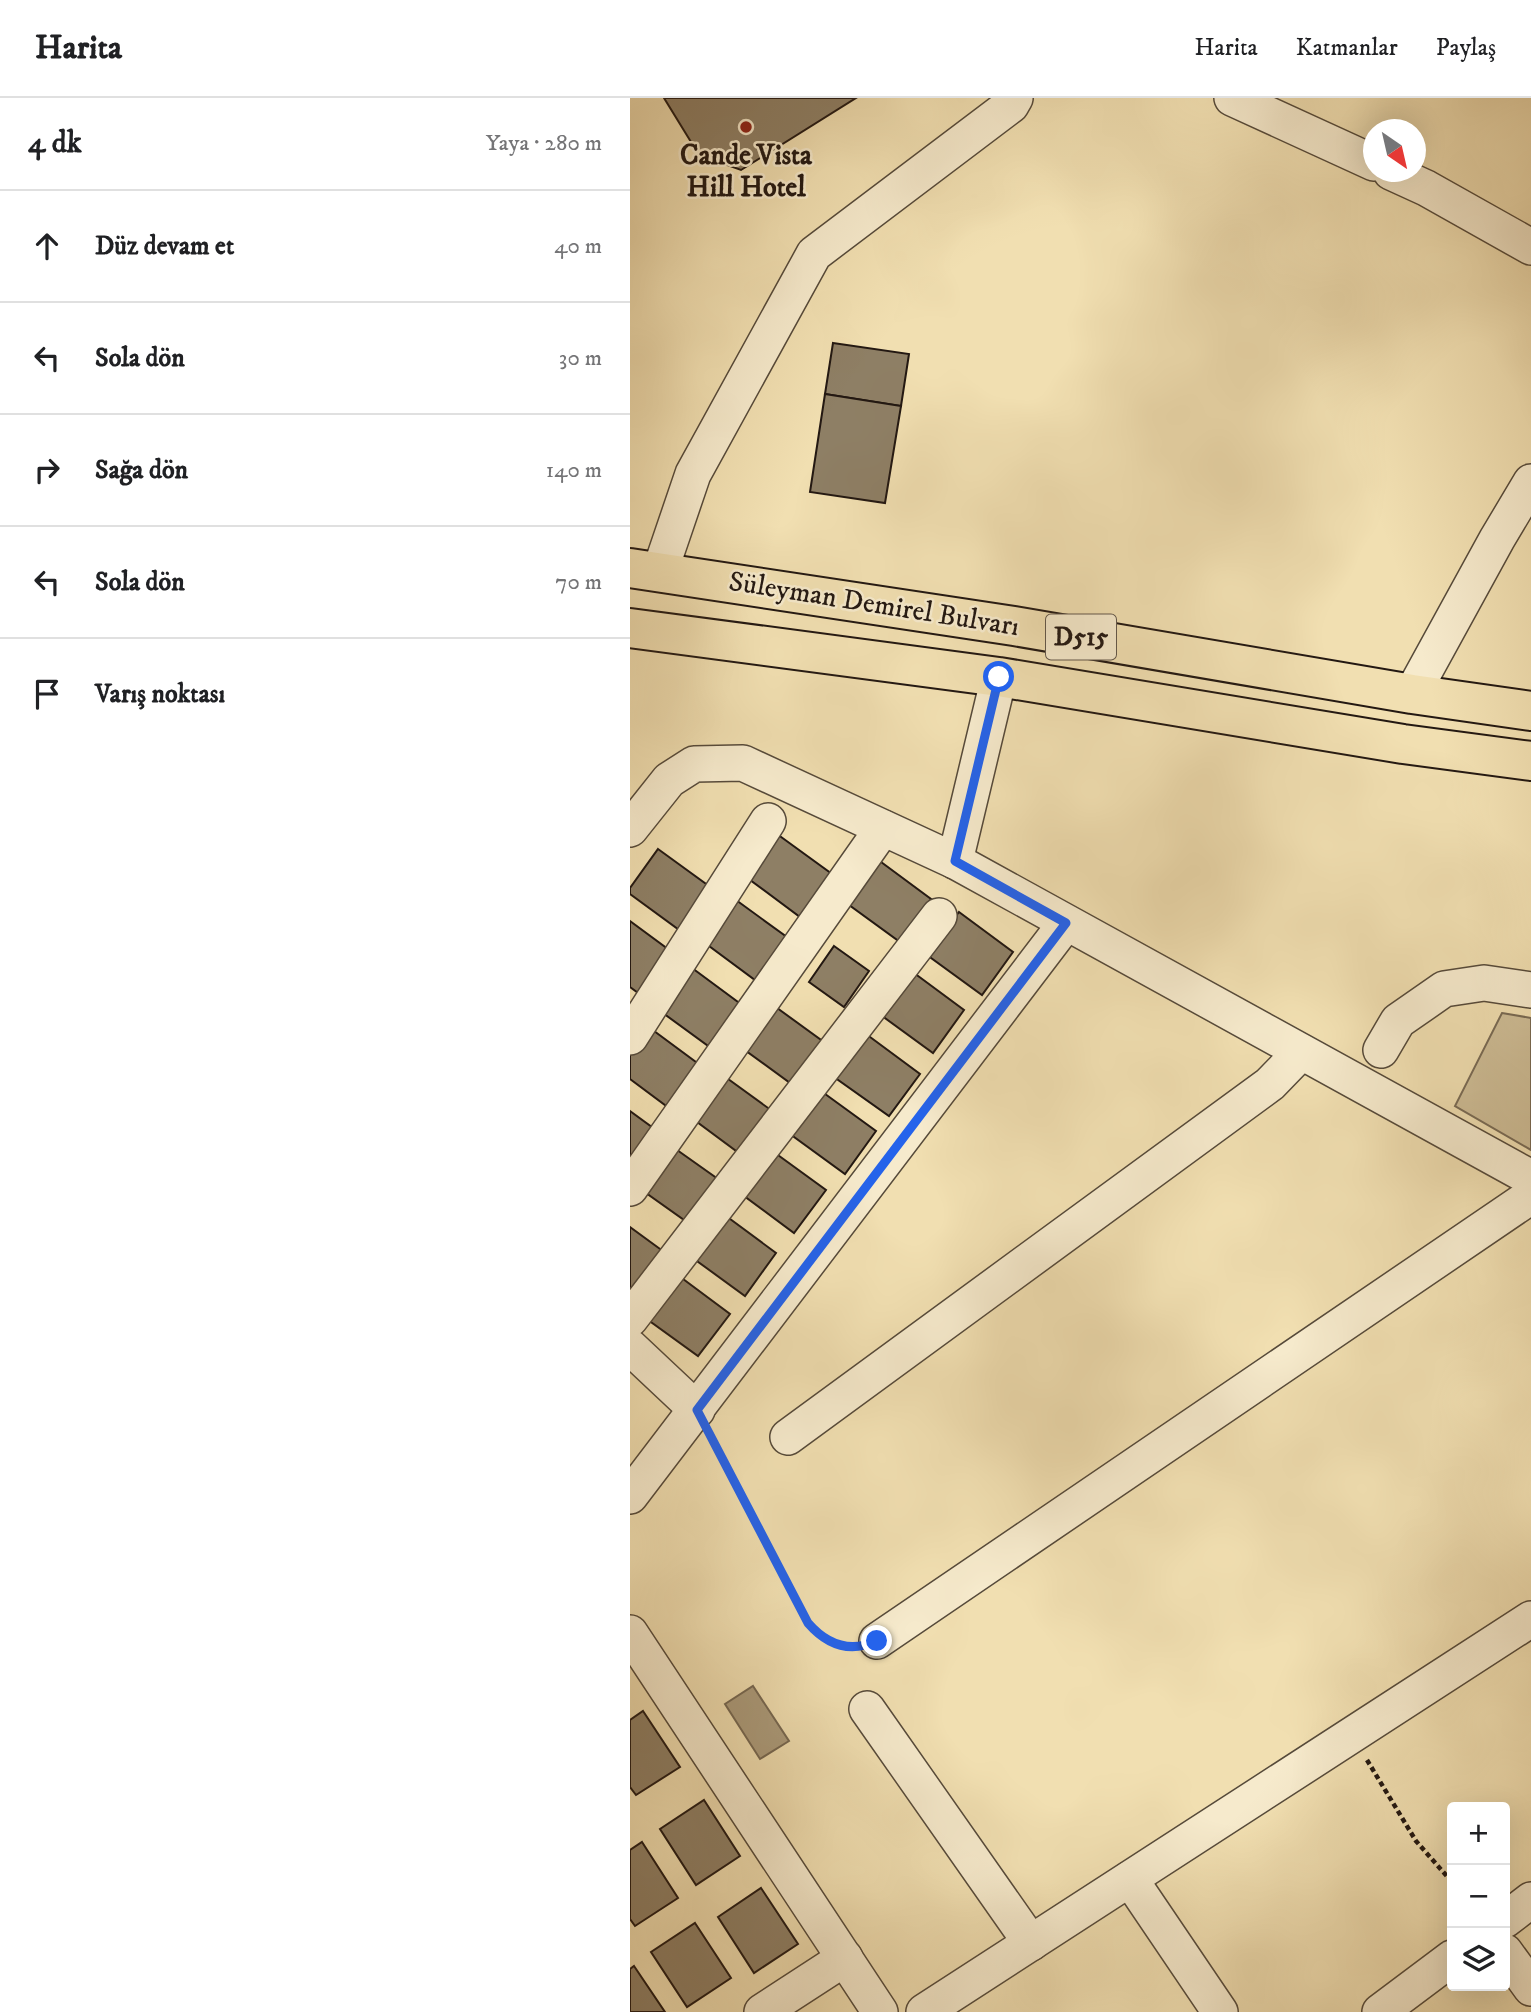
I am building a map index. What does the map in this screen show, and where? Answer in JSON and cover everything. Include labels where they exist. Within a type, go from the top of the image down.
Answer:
[{"type":"highway","name":"Süleyman Demirel Bulvarı","points":[[645,570],[1014,626],[1412,694],[1531,711]]},
{"type":"highway","name":"Süleyman Demirel Bulvarı","points":[[630,628],[999,677],[1403,744],[1531,761]]},
{"type":"street","points":[[645,570],[693,474],[814,254],[1011,105],[1016,98]]},
{"type":"street","points":[[1232,98],[1363,158]]},
{"type":"street","points":[[1413,182],[1531,247]]},
{"type":"street","points":[[1412,694],[1531,482]]},
{"type":"street","points":[[955,861],[999,677]]},
{"type":"street","points":[[630,829],[669,780],[694,764],[743,763],[955,861],[1531,1178]]},
{"type":"street","points":[[630,1037],[768,821]]},
{"type":"street","points":[[630,1188],[883,828]]},
{"type":"street","points":[[630,1319],[939,916]]},
{"type":"street","points":[[630,1496],[1066,923]]},
{"type":"street","points":[[1381,1050],[1398,1021],[1444,989],[1484,983],[1531,990]]},
{"type":"street","points":[[788,1437],[1270,1084],[1301,1052]]},
{"type":"street","points":[[877,1641],[1531,1196]]},
{"type":"street","points":[[630,1347],[697,1410]]},
{"type":"street","points":[[924,2012],[1531,1619]]},
{"type":"street","points":[[630,1633],[880,2012]]},
{"type":"street","points":[[867,1709],[1031,1943]]},
{"type":"street","points":[[1130,1878],[1220,2012]]},
{"type":"street","points":[[1510,1916],[1531,1900]]},
{"type":"street","points":[[762,2012],[845,1958]]},
{"type":"street","points":[[1510,1959],[1531,1988]]},
{"type":"street","points":[[1380,2012],[1447,1962]]},
{"type":"path","points":[[697,1410],[808,1623],[817,1633],[842,1646],[866,1646],[877,1641]]},
{"type":"path","points":[[1352,1735],[1416,1841],[1447,1876]]},
{"type":"shaded area","points":[[1502,1013],[1531,1018],[1531,1150],[1455,1106]]},
{"type":"shaded area","points":[[753,1686],[789,1741],[760,1759],[725,1704]]},
{"type":"building","name":"Cande Vista Hill Hotel","points":[[664,98],[856,98],[741,170],[699,155]]},
{"type":"building","points":[[833,343],[909,354],[901,406],[825,394]]},
{"type":"building","points":[[825,394],[901,406],[885,503],[810,492]]},
{"type":"building","points":[[777,834],[832,874],[800,917],[746,877]]},
{"type":"building","points":[[658,849],[713,889],[682,932],[630,894],[630,888]]},
{"type":"building","points":[[877,859],[931,899],[900,942],[845,902]]},
{"type":"building","points":[[736,900],[791,940],[759,983],[705,943]]},
{"type":"building","points":[[959,912],[1013,952],[982,995],[927,955]]},
{"type":"building","points":[[630,921],[676,955],[645,998],[630,987]]},
{"type":"building","points":[[834,946],[869,971],[844,1007],[809,982]]},
{"type":"building","points":[[688,965],[742,1005],[711,1048],[656,1008]]},
{"type":"building","points":[[910,970],[964,1010],[933,1053],[878,1013]]},
{"type":"building","points":[[773,1005],[828,1045],[797,1088],[742,1048]]},
{"type":"building","points":[[650,1028],[704,1068],[673,1111],[630,1079],[630,1055]]},
{"type":"building","points":[[866,1034],[920,1074],[889,1116],[834,1077]]},
{"type":"building","points":[[724,1076],[779,1116],[747,1159],[693,1119]]},
{"type":"building","points":[[821,1091],[876,1131],[845,1174],[790,1134]]},
{"type":"building","points":[[630,1111],[660,1133],[630,1173]]},
{"type":"building","points":[[670,1145],[725,1184],[694,1227],[639,1188]]},
{"type":"building","points":[[771,1150],[826,1190],[794,1233],[740,1193]]},
{"type":"building","points":[[722,1213],[776,1253],[745,1296],[690,1256]]},
{"type":"building","points":[[630,1227],[671,1257],[630,1293]]},
{"type":"building","points":[[675,1273],[730,1314],[698,1356],[644,1317]]},
{"type":"building","points":[[643,1711],[680,1767],[636,1795],[630,1787],[630,1720]]},
{"type":"building","points":[[704,1800],[740,1856],[696,1885],[660,1829]]},
{"type":"building","points":[[642,1842],[678,1898],[635,1926],[630,1919],[630,1850]]},
{"type":"building","points":[[761,1888],[798,1944],[754,1973],[718,1917]]},
{"type":"building","points":[[695,1923],[731,1978],[687,2007],[651,1952]]},
{"type":"building","points":[[634,1966],[665,2012],[630,2012],[630,1969]]},
{"type":"place","name":"Cande Vista Hill Hotel","points":[[746,127]]},
{"type":"route","points":[[877,1641],[866,1646],[842,1646],[817,1633],[808,1623],[697,1410],[1066,923],[955,861],[999,677]]}]
